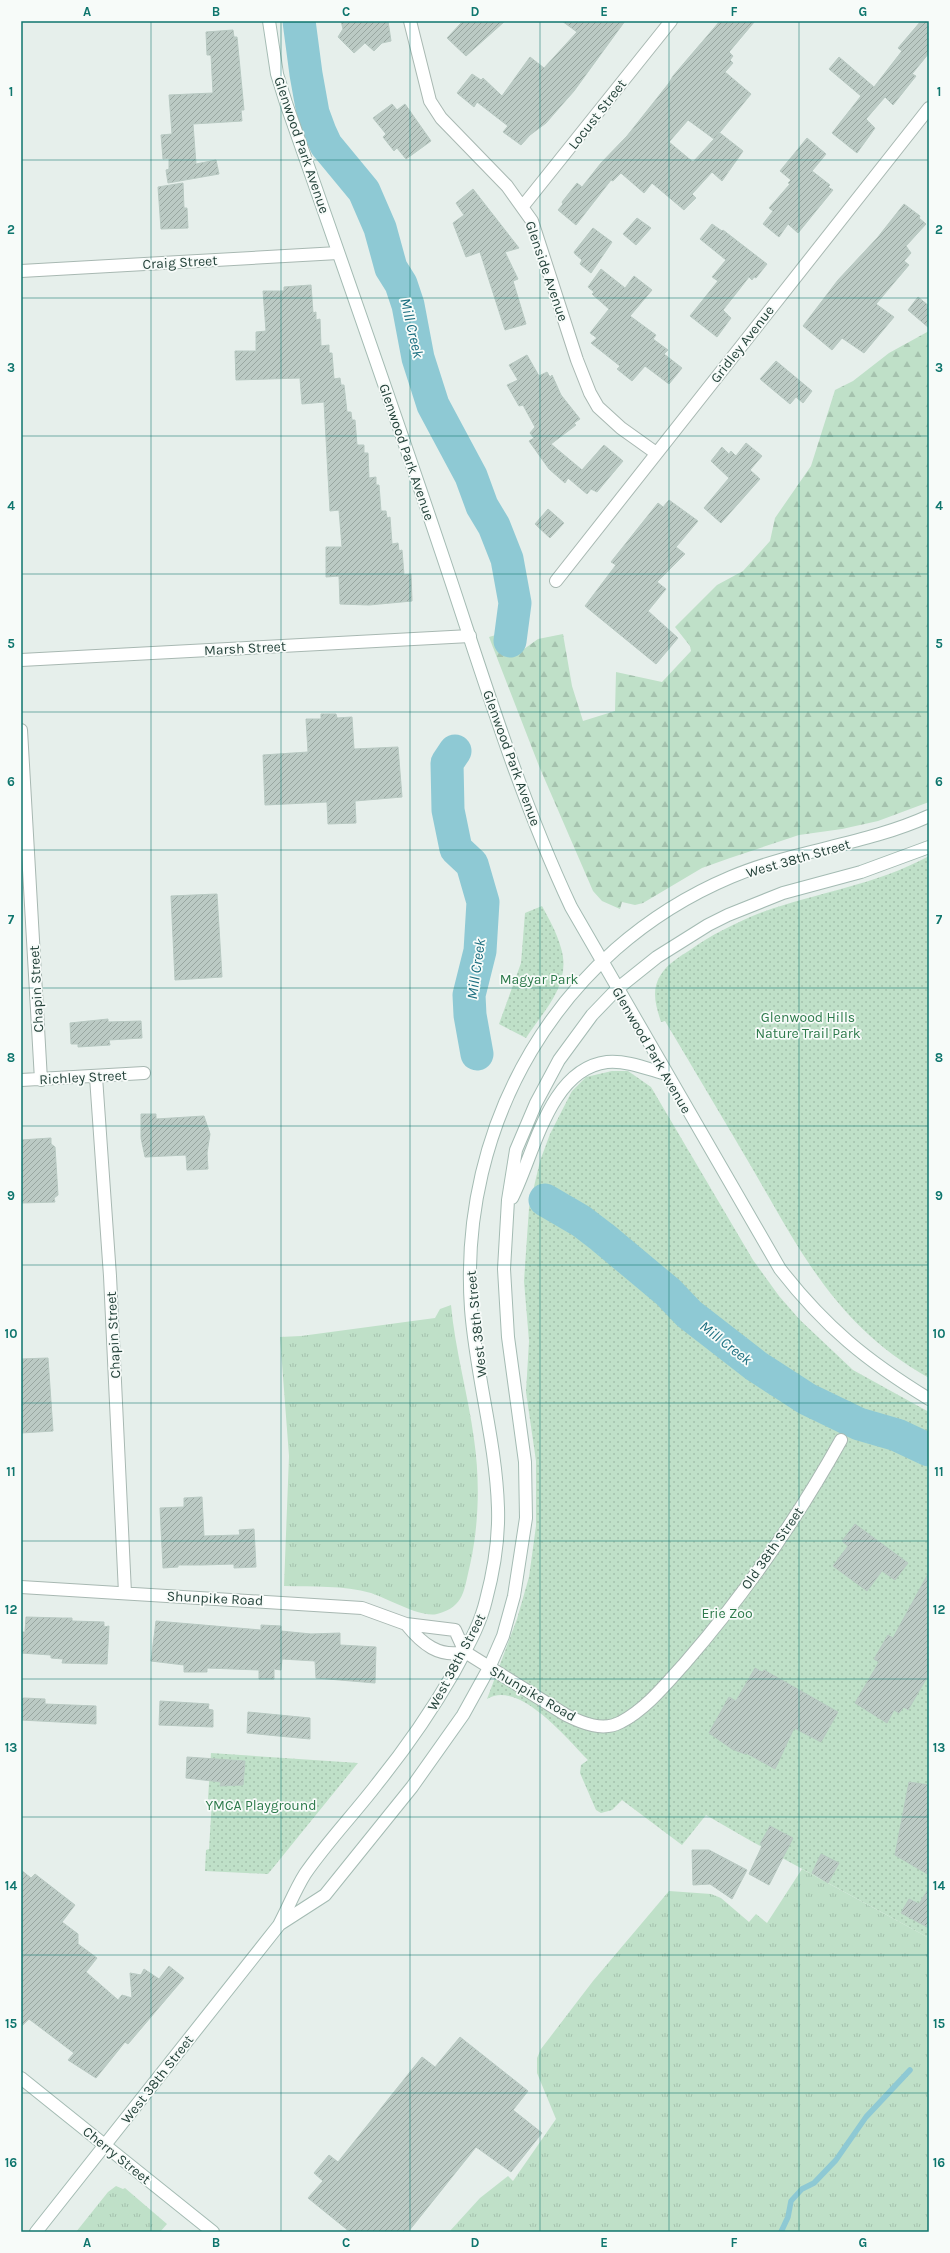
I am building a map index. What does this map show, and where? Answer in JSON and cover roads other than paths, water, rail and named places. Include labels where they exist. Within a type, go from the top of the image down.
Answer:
[{"type":"main road","name":"Glenwood Park Avenue","points":[[268,21],[279,82],[518,777],[553,868],[602,963],[780,1269],[804,1299],[837,1333],[874,1363],[929,1399]]},
{"type":"main road","name":"Glenside Avenue","points":[[410,21],[430,102],[441,118],[506,186],[523,206],[532,221],[577,360],[590,393],[598,407],[621,428],[656,453]]},
{"type":"main road","name":"Locust Street","points":[[523,206],[671,21]]},
{"type":"main road","name":"Gridley Avenue","points":[[556,581],[929,108]]},
{"type":"main road","name":"Craig Street","points":[[21,271],[338,253]]},
{"type":"main road","name":"Marsh Street","points":[[21,660],[470,636]]},
{"type":"main road","name":"Chapin Street","points":[[21,730],[41,1080]]},
{"type":"main road","name":"West 38th Street","points":[[36,2232],[279,1925],[304,1876],[413,1737],[432,1709],[465,1652],[484,1608],[497,1546],[498,1508],[488,1424],[472,1320],[469,1272],[471,1228],[480,1179],[491,1139],[520,1068],[535,1044],[547,1025],[571,996],[602,963],[646,924],[668,909],[733,876],[809,852],[879,836],[929,816]]},
{"type":"main road","name":"West 38th Street","points":[[279,1925],[326,1895],[412,1788],[463,1716],[489,1668],[508,1616],[514,1596],[526,1518],[525,1462],[508,1337],[504,1268],[508,1208],[516,1150],[536,1103],[559,1060],[592,1015],[617,989],[657,957],[728,915],[783,893],[890,863],[929,847]]},
{"type":"main road","points":[[508,1208],[542,1123],[562,1090],[580,1073],[592,1065],[608,1062],[628,1063],[666,1074]]},
{"type":"main road","name":"Richley Street","points":[[21,1080],[96,1077],[144,1073]]},
{"type":"main road","name":"Chapin Street","points":[[96,1077],[110,1276],[125,1593]]},
{"type":"main road","name":"Old 38th Street","points":[[605,1727],[620,1722],[649,1702],[696,1650],[788,1526],[815,1486],[841,1440]]},
{"type":"main road","name":"Shunpike Road","points":[[21,1587],[354,1607],[372,1611],[406,1624],[455,1630],[465,1652],[489,1668],[566,1715],[577,1720],[605,1727]]},
{"type":"main road","name":"Shunpike Road","points":[[406,1624],[419,1640],[444,1653],[452,1655],[465,1652]]},
{"type":"main road","name":"Cherry Street","points":[[21,2078],[213,2232]]},
{"type":"waterway","name":"Mill Creek","points":[[299,21],[313,113],[320,132],[326,145],[364,191],[380,228],[391,268],[401,284],[408,305],[418,358],[433,405],[471,476],[482,506],[494,526],[507,559],[515,603],[510,641]]},
{"type":"waterway","name":"Mill Creek","points":[[455,751],[447,763],[448,810],[456,849],[472,864],[483,902],[480,951],[469,995],[470,1015],[477,1054]]},
{"type":"waterway","name":"Mill Creek","points":[[545,1200],[581,1221],[602,1237],[668,1292],[689,1314],[756,1366],[807,1399],[859,1424],[897,1435],[929,1450]]},
{"type":"waterway","points":[[781,2232],[788,2217],[791,2201],[802,2189],[814,2183],[836,2160],[866,2117],[910,2070]]},
{"type":"park label","name":"Magyar Park","points":[[539,979]]},
{"type":"park label","name":"Glenwood Hills Nature Trail Park","points":[[808,1026]]},
{"type":"park label","name":"Erie Zoo","points":[[727,1613]]},
{"type":"park label","name":"YMCA Playground","points":[[261,1805]]}]
